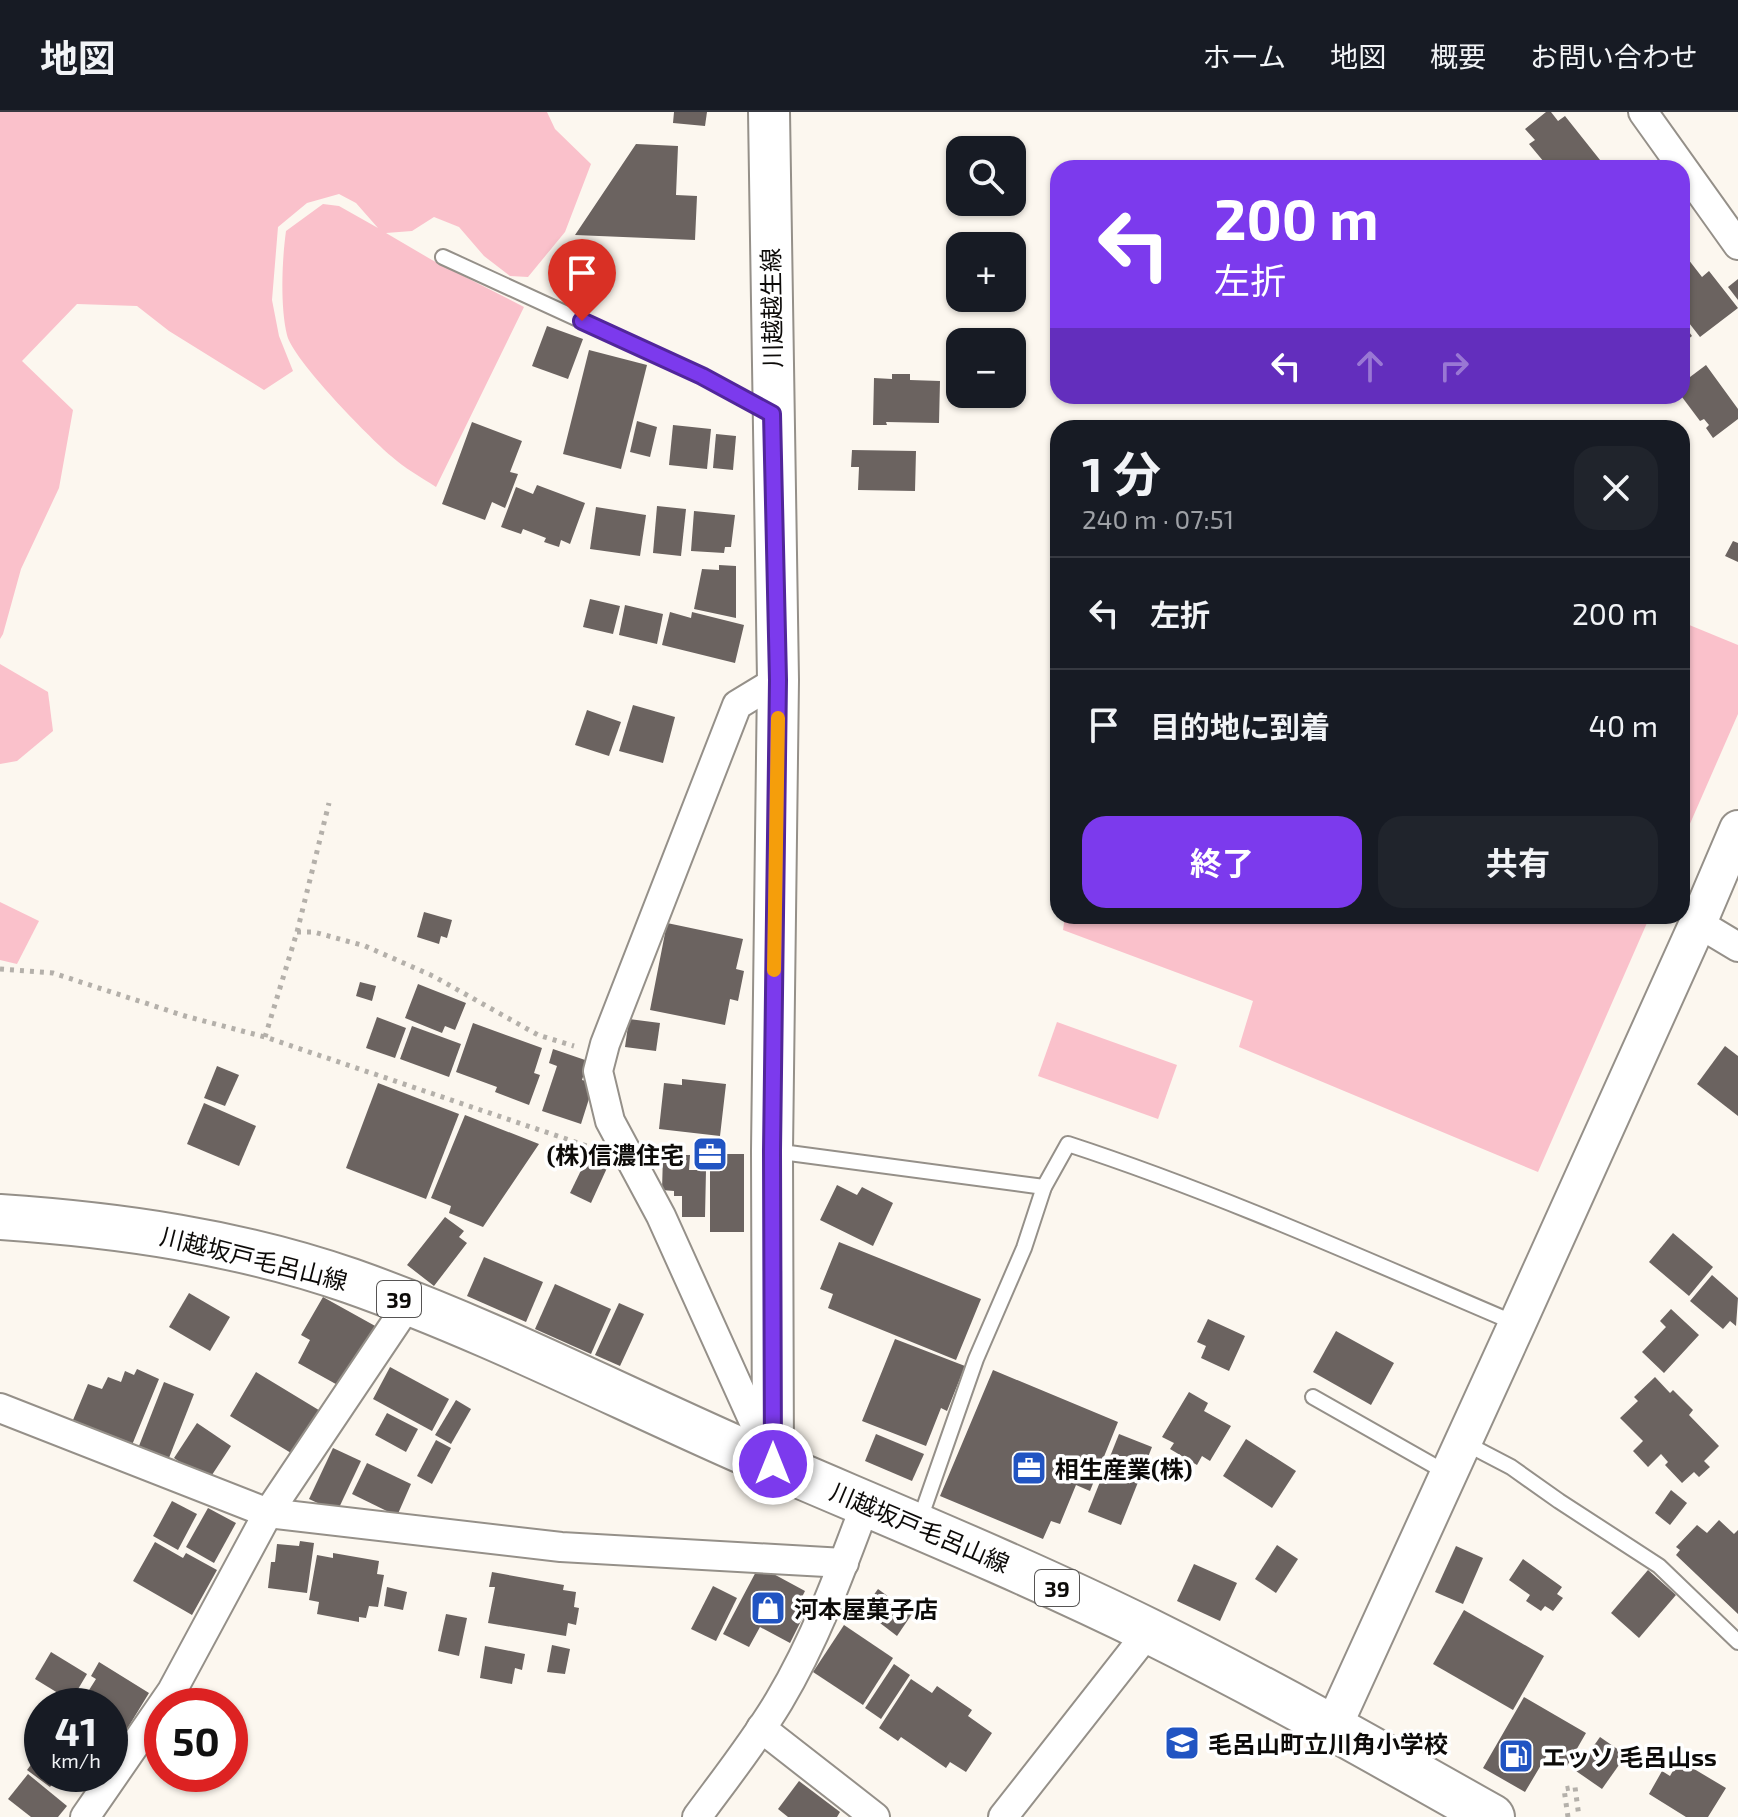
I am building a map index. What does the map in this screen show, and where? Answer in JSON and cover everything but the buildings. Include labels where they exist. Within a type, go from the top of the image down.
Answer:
[{"type":"main road","name":"川越越生線","points":[[769,112],[778,680],[772,1151],[773,1464]]},
{"type":"main road","name":"川越坂戸毛呂山線","points":[[0,1217],[150,1232],[233,1248],[348,1280],[409,1303],[918,1525],[1149,1631],[1333,1727],[1492,1817]]},
{"type":"street","points":[[1643,112],[1671,160]]},
{"type":"street","points":[[1690,185],[1738,245]]},
{"type":"street","points":[[773,1464],[661,1216],[610,1121],[598,1071],[737,705],[778,680]]},
{"type":"street","points":[[1333,1727],[1738,829]]},
{"type":"street","points":[[1698,923],[1738,947]]},
{"type":"street","points":[[85,1817],[172,1691],[268,1513],[409,1303]]},
{"type":"street","points":[[0,1408],[268,1513],[561,1547],[844,1563]]},
{"type":"street","points":[[697,1817],[761,1728],[807,1648],[866,1503]]},
{"type":"street","points":[[1003,1817],[1149,1631]]},
{"type":"street","points":[[761,1728],[875,1817]]},
{"type":"lane","points":[[443,257],[702,376],[772,414]]},
{"type":"lane","points":[[918,1525],[976,1359],[1024,1248],[1044,1187],[1068,1144],[1311,1236],[1517,1324]]},
{"type":"lane","points":[[772,1151],[1044,1187]]},
{"type":"lane","points":[[1313,1397],[1455,1458],[1511,1467],[1659,1566],[1738,1642]]},
{"type":"path","points":[[265,1037],[297,932],[329,803]]},
{"type":"path","points":[[297,932],[314,932],[365,946],[433,976],[538,1035],[602,1054]]},
{"type":"path","points":[[0,969],[53,973],[185,1016],[265,1037],[630,1161]]},
{"type":"path","points":[[1568,1817],[1564,1789],[1575,1787],[1579,1817]]},
{"type":"shaded area","points":[[0,112],[547,112],[555,129],[591,164],[565,232],[528,277],[510,276],[484,256],[459,227],[434,217],[412,231],[386,233],[524,307],[436,487],[396,460],[366,433],[303,362],[287,335],[282,283],[286,231],[323,204],[339,206],[378,228],[356,203],[339,194],[307,203],[278,227],[272,300],[279,336],[293,371],[264,390],[169,331],[137,306],[77,304],[22,361],[73,410],[59,488],[21,569],[0,639]]},
{"type":"shaded area","points":[[1690,625],[1738,645],[1738,714],[1690,824]]},
{"type":"shaded area","points":[[0,664],[48,692],[53,731],[17,761],[0,764]]},
{"type":"shaded area","points":[[0,902],[39,921],[17,964],[0,960]]},
{"type":"shaded area","points":[[1064,924],[1646,924],[1538,1172],[1239,1047],[1253,1001],[1063,930]]},
{"type":"shaded area","points":[[1057,1022],[1177,1065],[1158,1119],[1038,1076]]},
{"type":"slow traffic","points":[[774,970],[778,718]]},
{"type":"place","name":"(株)信濃住宅","points":[[710,1154]]},
{"type":"place","name":"相生産業(株)","points":[[1029,1468]]},
{"type":"place","name":"河本屋菓子店","points":[[768,1608]]},
{"type":"place","name":"毛呂山町立川角小学校","points":[[1182,1743]]},
{"type":"place","name":"エッソ 毛呂山ss","points":[[1516,1756]]},
{"type":"route","points":[[582,321],[702,376],[772,414],[778,680],[772,1151],[773,1464]]}]
